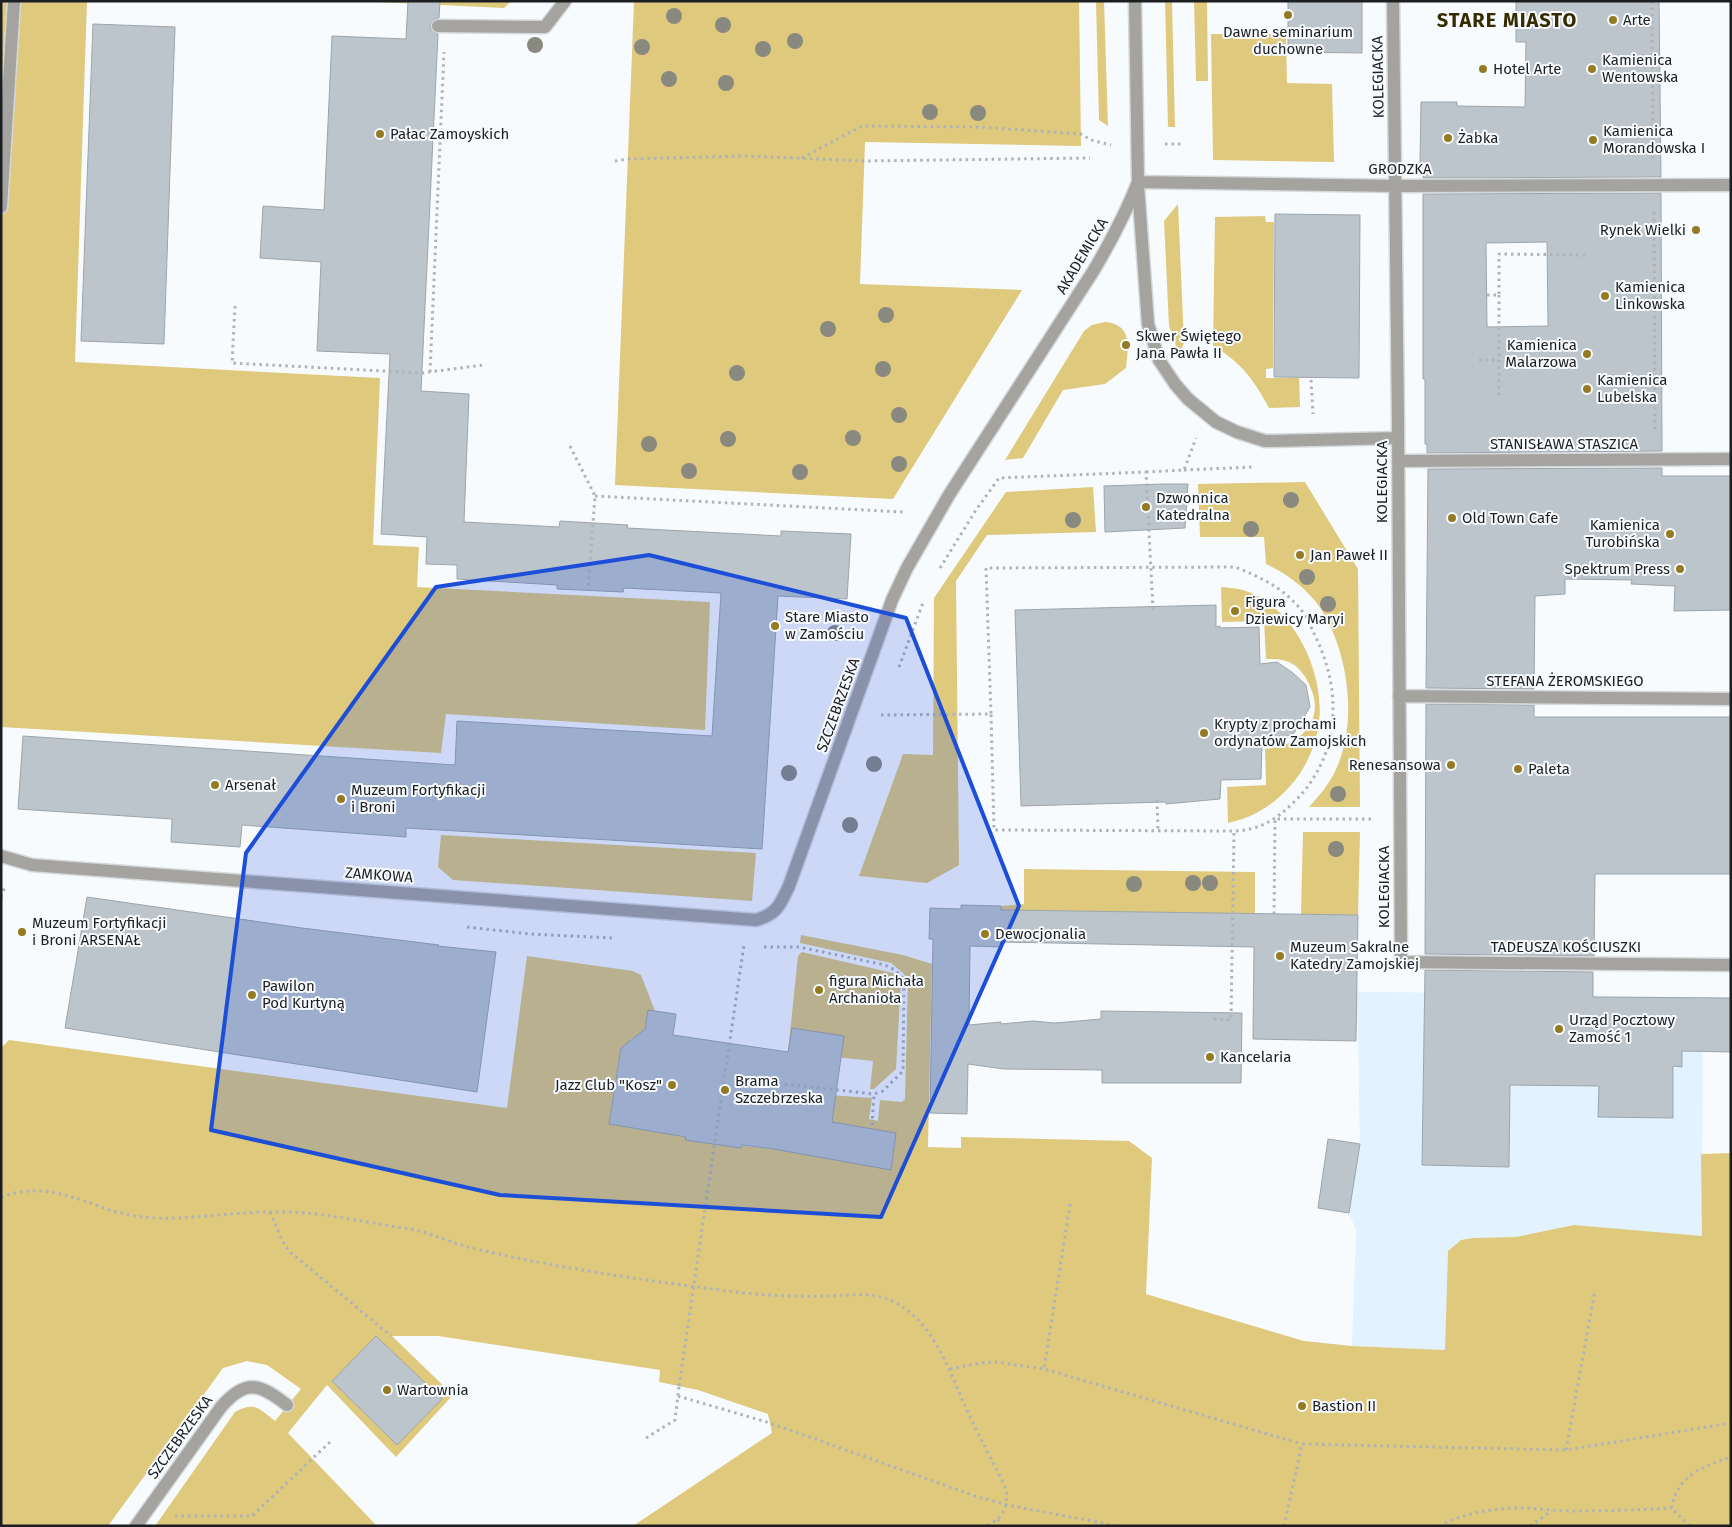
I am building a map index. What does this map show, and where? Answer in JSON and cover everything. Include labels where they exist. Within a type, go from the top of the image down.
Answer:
[{"type":"street","points":[[1,207],[14,1]]},
{"type":"street","points":[[442,26],[545,27],[565,1]]},
{"type":"street","name":"AKADEMICKA","points":[[949,495],[1094,270],[1116,232],[1138,182],[1135,1]]},
{"type":"street","name":"KOLEGIACKA","points":[[1393,1],[1401,962]]},
{"type":"street","points":[[1138,182],[1148,324],[1159,360],[1175,384],[1205,414],[1236,432],[1265,441],[1398,438]]},
{"type":"street","name":"GRODZKA","points":[[1138,182],[1395,186],[1731,184]]},
{"type":"street","name":"STANISŁAWA STASZICA","points":[[1398,461],[1731,459]]},
{"type":"street","name":"SZCZEBRZESKA","points":[[756,920],[769,916],[778,909],[784,898],[892,600],[907,568],[949,495]]},
{"type":"street","name":"STEFANA ŻEROMSKIEGO","points":[[1399,696],[1731,698]]},
{"type":"street","name":"ZAMKOWA","points":[[1,856],[11,860],[42,865],[756,920]]},
{"type":"street","name":"TADEUSZA KOŚCIUSZKI","points":[[1401,962],[1731,965]]},
{"type":"street","name":"SZCZEBRZESKA","points":[[136,1526],[221,1407],[232,1395],[240,1390],[253,1387],[268,1390],[287,1405]]},
{"type":"path","points":[[1652,1],[1654,164]]},
{"type":"path","points":[[430,372],[440,130],[442,26]]},
{"type":"path","points":[[801,158],[862,126],[980,127],[1081,134],[1091,140],[1112,145]]},
{"type":"path","points":[[440,130],[450,132]]},
{"type":"path","points":[[1165,144],[1181,144]]},
{"type":"path","points":[[614,162],[628,159],[747,156],[864,160],[1090,158]]},
{"type":"path","points":[[1654,210],[1655,434]]},
{"type":"path","points":[[1499,398],[1499,254],[1587,255]]},
{"type":"path","points":[[1486,296],[1499,295]]},
{"type":"path","points":[[236,306],[232,363],[400,372],[430,372],[483,365]]},
{"type":"path","points":[[1479,360],[1499,360]]},
{"type":"path","points":[[1311,380],[1314,420]]},
{"type":"path","points":[[939,570],[976,510],[999,478],[1184,470],[1205,414]]},
{"type":"path","points":[[570,446],[595,496],[588,590]]},
{"type":"path","points":[[1146,472],[1153,610]]},
{"type":"path","points":[[595,496],[903,512]]},
{"type":"path","points":[[1274,914],[1275,819],[1302,794],[1318,770],[1329,743],[1334,711],[1330,678],[1320,646],[1304,614],[1287,595],[1264,579],[1235,566],[986,568],[992,714],[994,830],[1234,831],[1251,828],[1275,819],[1360,819]]},
{"type":"path","points":[[898,669],[925,596]]},
{"type":"path","points":[[884,706],[881,715],[992,714]]},
{"type":"path","points":[[1157,800],[1158,830]]},
{"type":"path","points":[[1214,1019],[1231,1020],[1234,831]]},
{"type":"path","points":[[1,897],[5,886]]},
{"type":"path","points":[[775,942],[772,948],[799,947],[886,965],[904,979],[903,1071],[883,1091],[874,1094],[783,1084]]},
{"type":"path","points":[[646,1438],[675,1420],[744,945]]},
{"type":"path","points":[[872,1125],[874,1094]]},
{"type":"path","points":[[1,1197],[20,1191],[40,1190],[60,1193],[111,1211],[139,1217],[175,1218],[242,1212],[306,1213],[334,1216],[420,1232],[470,1247],[545,1263],[666,1283],[737,1292],[794,1296],[876,1295],[892,1300],[911,1312],[938,1347],[1004,1484],[1007,1492],[1007,1505],[998,1519],[987,1526]]},
{"type":"path","points":[[1044,1369],[1070,1204]]},
{"type":"path","points":[[270,1212],[282,1240],[289,1250],[391,1336]]},
{"type":"path","points":[[1566,1450],[1595,1290]]},
{"type":"path","points":[[950,1369],[996,1362],[1044,1369],[1302,1444],[1566,1450],[1731,1423]]},
{"type":"path","points":[[678,1396],[770,1423],[975,1496],[1007,1505],[1118,1526]]},
{"type":"path","points":[[149,1508],[161,1516],[252,1516],[330,1442]]},
{"type":"path","points":[[1284,1526],[1302,1444]]},
{"type":"path","points":[[1671,1508],[1674,1497],[1682,1483],[1694,1470],[1731,1457]]},
{"type":"path","points":[[1439,1526],[1451,1519],[1499,1510],[1522,1508],[1552,1511],[1609,1511],[1671,1508],[1690,1526]]},
{"type":"path","points":[[1530,1526],[1552,1511]]},
{"type":"path","points":[[998,1519],[1002,1526]]},
{"type":"highlighted area","points":[[649,555],[906,618],[1019,906],[881,1217],[500,1195],[211,1130],[246,853],[436,587]]},
{"type":"shaded area","points":[[1,1],[87,1],[75,362],[380,378],[373,545],[419,547],[417,587],[710,602],[705,730],[446,714],[441,753],[1,727]]},
{"type":"shaded area","points":[[356,1],[511,1],[504,8]]},
{"type":"shaded area","points":[[634,1],[1079,1],[1081,146],[865,142],[860,284],[1022,290],[893,499],[615,485]]},
{"type":"shaded area","points":[[1096,1],[1104,1],[1108,126],[1099,120]]},
{"type":"shaded area","points":[[1165,1],[1172,1],[1175,127],[1168,127]]},
{"type":"shaded area","points":[[1194,1],[1207,1],[1208,81],[1196,81]]},
{"type":"shaded area","points":[[1211,34],[1286,34],[1287,83],[1332,84],[1334,162],[1213,160]]},
{"type":"shaded area","points":[[1178,204],[1184,343],[1179,354],[1169,326],[1164,221]]},
{"type":"shaded area","points":[[1265,216],[1266,222],[1274,222],[1273,368],[1266,369],[1266,378],[1299,378],[1300,407],[1269,408],[1258,389],[1239,365],[1213,346],[1215,217]]},
{"type":"shaded area","points":[[1105,322],[1120,327],[1127,338],[1126,368],[1105,384],[1063,390],[1023,458],[1005,460],[1084,331],[1092,325]]},
{"type":"shaded area","points":[[1305,482],[1358,569],[1360,807],[1309,807],[1335,773],[1347,728],[1347,685],[1343,663],[1329,623],[1319,606],[1295,582],[1266,564],[1264,537],[1200,537],[1198,484]]},
{"type":"shaded area","points":[[1093,487],[1096,532],[987,535],[956,581],[959,865],[927,883],[859,876],[903,754],[933,755],[934,598],[1006,492]]},
{"type":"shaded area","points":[[1221,587],[1243,590],[1261,598],[1277,610],[1291,625],[1311,663],[1320,703],[1319,722],[1315,740],[1309,757],[1300,773],[1276,800],[1262,810],[1228,823],[1227,787],[1266,785],[1265,749],[1290,743],[1299,737],[1307,729],[1315,709],[1314,697],[1309,684],[1298,668],[1286,661],[1266,659],[1264,621],[1222,622]]},
{"type":"shaded area","points":[[1303,832],[1360,832],[1358,915],[1301,914]]},
{"type":"shaded area","points":[[441,835],[756,853],[752,901],[453,880],[438,867]]},
{"type":"shaded area","points":[[1024,869],[1255,872],[1255,914],[1001,910],[1001,906],[1024,904]]},
{"type":"shaded area","points":[[801,935],[903,955],[932,964],[928,1147],[961,1148],[961,1137],[1129,1141],[1152,1158],[1146,1294],[1304,1341],[1352,1346],[1445,1350],[1448,1251],[1461,1240],[1516,1237],[1574,1225],[1702,1236],[1701,1154],[1731,1153],[1731,1526],[633,1526],[772,1433],[768,1414],[698,1390],[659,1382],[660,1370],[438,1336],[392,1336],[453,1395],[396,1457],[327,1385],[288,1433],[377,1526],[155,1526],[235,1412],[252,1407],[261,1410],[275,1421],[301,1389],[267,1365],[247,1361],[223,1368],[108,1526],[1,1526],[1,1048],[9,1040],[507,1108],[527,956],[633,971],[641,975],[655,1011],[647,1018],[644,1037],[636,1036],[631,1039],[619,1058],[609,1124],[686,1137],[686,1140],[774,1149],[800,1093],[872,1098],[869,1119],[878,1121],[880,1100],[902,1102],[905,1099],[908,979],[891,963],[800,943]]},
{"type":"shaded area","points":[[802,952],[893,973],[901,981],[896,1069],[874,1089],[870,1089],[873,1061],[788,1052],[798,956]]},
{"type":"shaded area","points":[[1357,992],[1703,998],[1702,1236],[1574,1225],[1516,1237],[1461,1240],[1448,1251],[1446,1350],[1352,1346],[1356,1230],[1349,1213],[1360,1144]]},
{"type":"building","points":[[408,1],[440,1],[439,18],[434,19],[430,25],[431,30],[438,34],[421,391],[469,394],[464,522],[559,527],[560,521],[628,525],[627,528],[781,536],[781,531],[851,534],[847,599],[778,596],[762,849],[406,828],[406,837],[242,825],[240,847],[171,842],[172,819],[18,809],[23,736],[455,765],[457,721],[712,736],[721,593],[624,588],[623,592],[557,589],[557,585],[457,579],[457,565],[426,564],[427,537],[381,534],[390,354],[317,351],[321,262],[260,258],[263,206],[324,210],[332,36],[406,39]]},
{"type":"building","name":"Dawne seminarium duchowne","points":[[1288,1],[1362,1],[1362,53],[1288,52]]},
{"type":"building","points":[[1516,1],[1659,1],[1661,177],[1423,178],[1423,163],[1420,163],[1421,102],[1457,102],[1457,106],[1525,107],[1526,42],[1516,42]]},
{"type":"building","points":[[93,24],[175,27],[164,344],[81,341]]},
{"type":"building","points":[[1661,193],[1662,451],[1427,453],[1427,444],[1425,444],[1425,379],[1423,379],[1423,194]],"holes":[[[1547,242],[1548,326],[1487,327],[1486,243]]]},
{"type":"building","points":[[1275,214],[1360,215],[1359,378],[1274,377]]},
{"type":"building","points":[[1662,468],[1662,476],[1731,476],[1731,610],[1674,611],[1675,586],[1631,584],[1632,580],[1565,579],[1565,594],[1535,596],[1534,689],[1426,688],[1428,469]]},
{"type":"building","name":"Dzwonnica Katedralna","points":[[1188,484],[1185,528],[1105,532],[1104,486]]},
{"type":"building","points":[[1216,605],[1216,627],[1259,627],[1260,664],[1277,662],[1306,685],[1310,707],[1294,733],[1278,740],[1262,740],[1261,779],[1221,780],[1220,799],[1166,804],[1166,802],[1021,806],[1015,610]]},
{"type":"building","points":[[1426,704],[1534,705],[1534,717],[1731,717],[1731,874],[1595,874],[1594,956],[1425,954]]},
{"type":"building","name":"Pawilon Pod Kurtyną","points":[[87,897],[302,928],[496,952],[477,1092],[65,1028]]},
{"type":"building","points":[[961,905],[1001,906],[1001,910],[1358,915],[1356,1041],[1253,1039],[1254,947],[1001,942],[1000,947],[970,946],[969,1025],[1033,1021],[1055,1023],[1101,1019],[1101,1011],[1242,1013],[1241,1083],[1102,1083],[1102,1070],[1004,1069],[968,1064],[967,1114],[930,1113],[933,939],[929,939],[930,908],[961,909]]},
{"type":"building","points":[[1425,970],[1593,972],[1593,997],[1731,998],[1731,1052],[1682,1051],[1682,1067],[1673,1066],[1673,1118],[1598,1117],[1599,1086],[1510,1085],[1509,1167],[1422,1165]]},
{"type":"building","name":"Brama Szczebrzeska","points":[[648,1010],[676,1014],[673,1035],[788,1052],[792,1028],[844,1036],[832,1122],[896,1133],[891,1170],[774,1149],[742,1145],[741,1148],[685,1140],[686,1137],[609,1124],[621,1048],[645,1029]]},
{"type":"building","points":[[1328,1139],[1360,1144],[1349,1213],[1318,1208]]},
{"type":"building","name":"Wartownia","points":[[376,1336],[442,1399],[397,1445],[332,1381]]},
{"type":"place","name":"Dawne seminarium duchowne","points":[[1288,15]]},
{"type":"place","name":"Arte","points":[[1613,20]]},
{"type":"place","name":"Hotel Arte","points":[[1483,69]]},
{"type":"place","name":"Kamienica Wentowska","points":[[1592,69]]},
{"type":"place","name":"Pałac Zamoyskich","points":[[380,134]]},
{"type":"place","name":"Żabka","points":[[1448,138]]},
{"type":"place","name":"Kamienica Morandowska I","points":[[1593,140]]},
{"type":"place","name":"Rynek Wielki","points":[[1696,230]]},
{"type":"place","name":"Kamienica Linkowska","points":[[1605,296]]},
{"type":"place","name":"Skwer Świętego Jana Pawła II","points":[[1126,345]]},
{"type":"place","name":"Kamienica Malarzowa","points":[[1587,354]]},
{"type":"place","name":"Kamienica Lubelska","points":[[1587,389]]},
{"type":"place","name":"Dzwonnica Katedralna","points":[[1146,507]]},
{"type":"place","name":"Old Town Cafe","points":[[1452,518]]},
{"type":"place","name":"Kamienica Turobińska","points":[[1670,534]]},
{"type":"place","name":"Jan Paweł II","points":[[1300,555]]},
{"type":"place","name":"Spektrum Press","points":[[1680,569]]},
{"type":"place","name":"Figura Dziewicy Maryi","points":[[1235,611]]},
{"type":"place","name":"Stare Miasto w Zamościu","points":[[775,626]]},
{"type":"place","name":"Krypty z prochami ordynatów Zamojskich","points":[[1204,733]]},
{"type":"place","name":"Renesansowa","points":[[1451,765]]},
{"type":"place","name":"Paleta","points":[[1518,769]]},
{"type":"place","name":"Arsenał","points":[[215,785]]},
{"type":"place","name":"Muzeum Fortyfikacji i Broni","points":[[341,799]]},
{"type":"place","name":"Muzeum Fortyfikacji i Broni ARSENAŁ","points":[[22,932]]},
{"type":"place","name":"Dewocjonalia","points":[[985,934]]},
{"type":"place","name":"Muzeum Sakralne Katedry Zamojskiej","points":[[1280,956]]},
{"type":"place","name":"figura Michała Archanioła","points":[[819,990]]},
{"type":"place","name":"Pawilon Pod Kurtyną","points":[[252,995]]},
{"type":"place","name":"Urząd Pocztowy Zamość 1","points":[[1559,1029]]},
{"type":"place","name":"Kancelaria","points":[[1210,1057]]},
{"type":"place","name":"Jazz Club \"Kosz\"","points":[[672,1085]]},
{"type":"place","name":"Brama Szczebrzeska","points":[[725,1090]]},
{"type":"place","name":"Wartownia","points":[[387,1390]]},
{"type":"place","name":"Bastion II","points":[[1302,1406]]},
{"type":"district","name":"STARE MIASTO","points":[[1507,20]]}]
